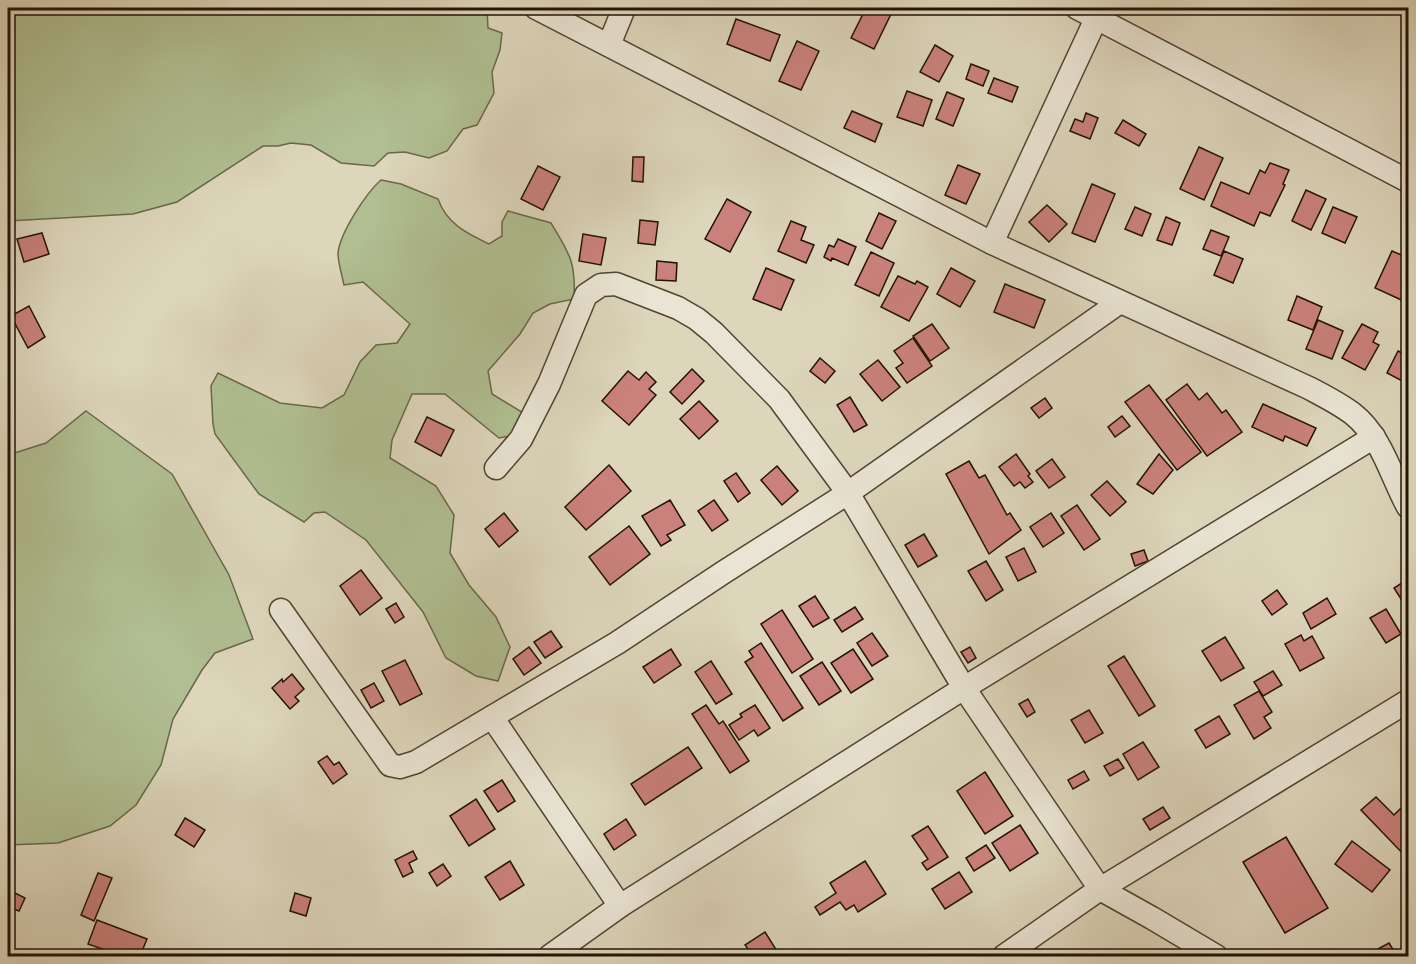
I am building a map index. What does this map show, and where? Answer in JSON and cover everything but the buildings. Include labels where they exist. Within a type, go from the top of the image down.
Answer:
[{"type":"street","points":[[536,8],[992,243],[1309,388],[1355,416],[1374,437],[1407,499]]},
{"type":"street","points":[[609,45],[624,8]]},
{"type":"street","points":[[992,243],[1092,11],[1408,181]]},
{"type":"street","points":[[496,468],[520,439],[549,384],[586,295],[601,285],[616,284],[678,308],[697,319],[714,333],[779,399],[848,493],[964,688],[1100,889],[1216,957]]},
{"type":"street","points":[[281,610],[390,765],[400,767],[416,762],[617,643],[848,493],[1120,302]]},
{"type":"street","points":[[550,957],[620,906],[964,688],[1374,437]]},
{"type":"street","points":[[1004,957],[1100,889],[1408,701]]},
{"type":"street","points":[[492,717],[620,906]]},
{"type":"green space","points":[[13,8],[487,8],[488,28],[502,33],[500,50],[492,72],[494,93],[477,125],[463,129],[447,151],[429,158],[405,152],[388,153],[374,166],[341,163],[311,145],[291,143],[263,146],[177,202],[133,214],[8,221],[8,14]]},
{"type":"green space","points":[[381,180],[401,184],[438,199],[447,215],[458,227],[489,244],[502,236],[502,222],[508,211],[551,223],[573,267],[574,299],[550,304],[533,313],[520,334],[488,371],[492,394],[525,414],[515,435],[499,438],[445,394],[412,394],[392,440],[390,458],[436,486],[454,515],[450,553],[469,585],[496,617],[510,647],[498,681],[476,676],[446,658],[423,612],[366,540],[325,512],[314,513],[304,522],[259,494],[215,434],[211,386],[218,373],[280,403],[322,408],[344,395],[360,362],[376,345],[397,343],[410,324],[363,282],[344,285],[339,265],[338,253],[343,235],[361,204]]},
{"type":"green space","points":[[86,411],[172,474],[229,575],[253,639],[215,653],[202,670],[173,719],[161,765],[136,805],[110,826],[58,843],[8,845],[8,455],[46,443]]}]
